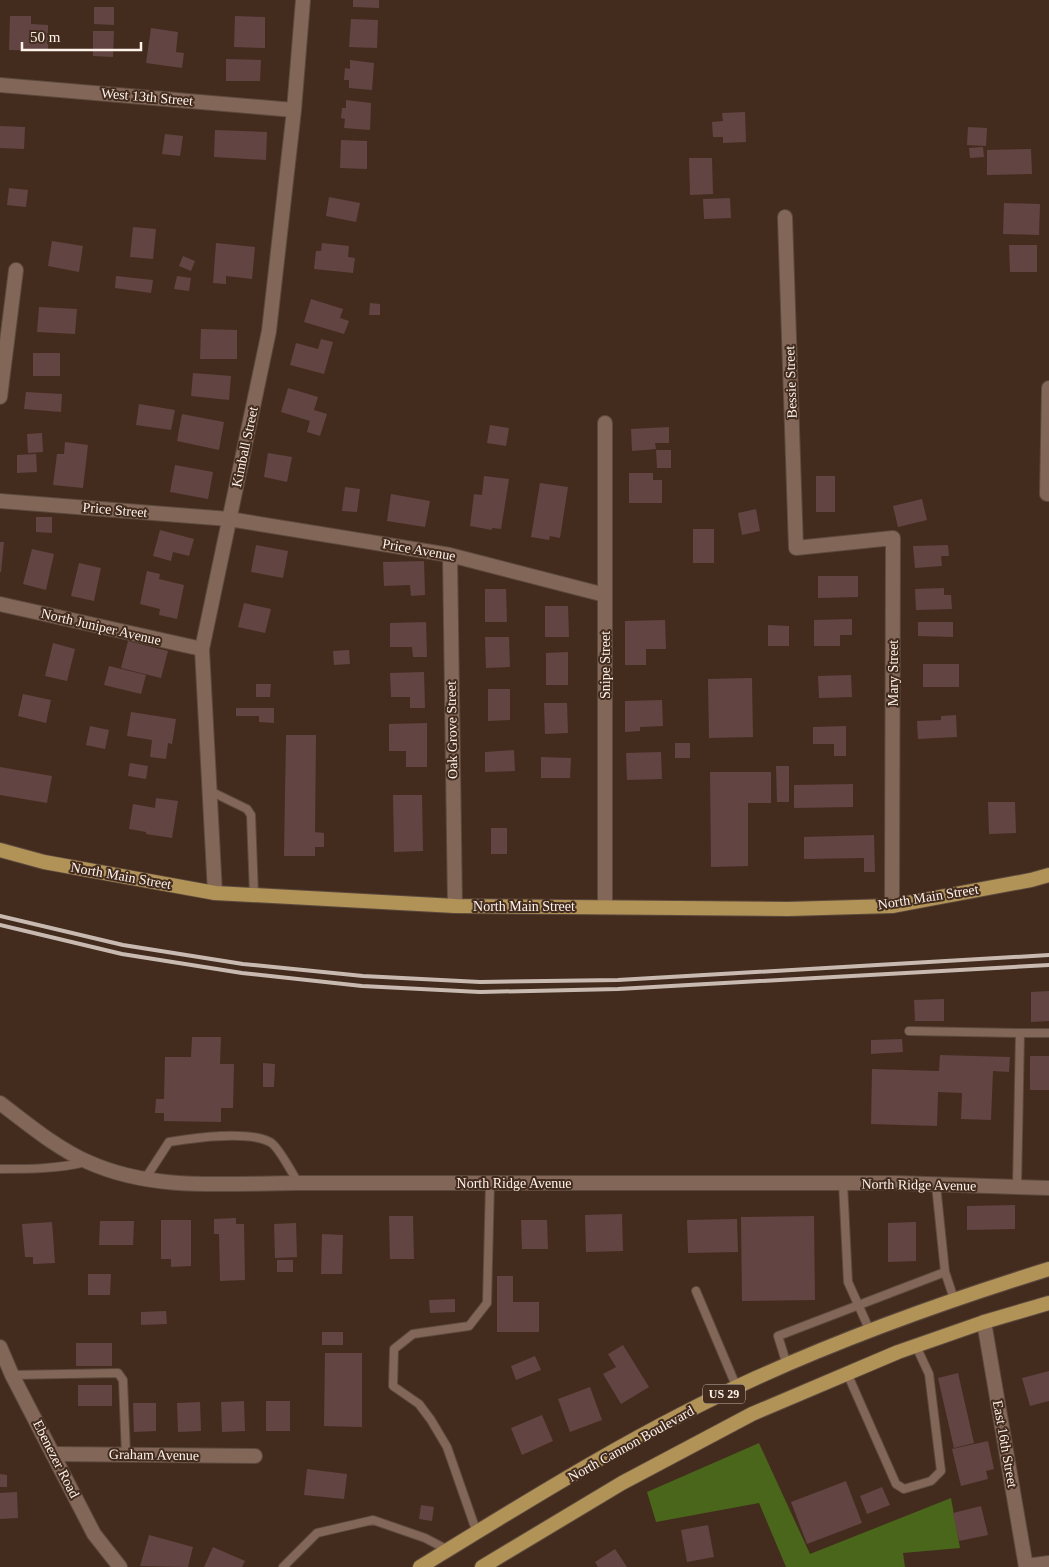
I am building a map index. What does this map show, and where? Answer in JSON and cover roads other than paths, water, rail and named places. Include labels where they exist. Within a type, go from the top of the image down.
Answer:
[{"type":"main road","name":"North Main Street","points":[[0,850],[44,862],[215,893],[455,906],[788,909],[892,906],[1049,875]]},
{"type":"main road","name":"North Cannon Boulevard","points":[[420,1567],[615,1451],[737,1388],[870,1331],[954,1299],[1049,1269]]},
{"type":"main road","name":"US 29","points":[[482,1567],[614,1488],[752,1414],[916,1346],[984,1322],[1049,1303]]},
{"type":"street","name":"Kimball Street","points":[[215,893],[202,649],[269,331],[294,110],[304,0]]},
{"type":"street","name":"West 13th Street","points":[[0,85],[294,110]]},
{"type":"street","name":"Bessie Street","points":[[785,217],[796,548]]},
{"type":"street","points":[[0,397],[16,270]]},
{"type":"street","points":[[1048,494],[1049,388]]},
{"type":"street","name":"Snipe Street","points":[[604,423],[605,907]]},
{"type":"street","name":"Price Street","points":[[0,500],[229,519]]},
{"type":"street","name":"Price Avenue","points":[[229,519],[450,554],[605,595]]},
{"type":"street","name":"Mary Street","points":[[796,548],[894,538],[892,906]]},
{"type":"street","name":"Oak Grove Street","points":[[450,554],[455,906]]},
{"type":"street","name":"North Juniper Avenue","points":[[0,604],[202,649]]},
{"type":"street","name":"North Ridge Avenue","points":[[0,1103],[54,1144],[88,1162],[121,1174],[168,1183],[217,1185],[298,1183],[843,1184],[1049,1188]]},
{"type":"street","name":"East 16th Street","points":[[984,1322],[1026,1567]]},
{"type":"street","name":"Ebenezer Road","points":[[0,1347],[12,1375],[94,1534],[120,1567]]},
{"type":"street","name":"Graham Avenue","points":[[53,1454],[256,1456]]},
{"type":"street","points":[[1026,1567],[1049,1563]]},
{"type":"lane","points":[[210,791],[246,809],[251,815],[254,895]]},
{"type":"lane","points":[[909,1031],[1049,1033]]},
{"type":"lane","points":[[1017,1187],[1020,1033]]},
{"type":"lane","points":[[146,1179],[169,1142],[187,1139],[248,1136],[271,1142],[298,1183]]},
{"type":"lane","points":[[0,1169],[56,1168],[88,1162]]},
{"type":"lane","points":[[477,1533],[447,1447],[419,1404],[393,1386],[394,1349],[413,1334],[469,1326],[486,1303],[490,1183]]},
{"type":"lane","points":[[843,1184],[848,1282],[870,1331]]},
{"type":"lane","points":[[936,1185],[945,1272],[954,1299]]},
{"type":"lane","points":[[788,1365],[778,1336],[945,1272]]},
{"type":"lane","points":[[696,1291],[737,1388]]},
{"type":"lane","points":[[847,1373],[896,1484],[904,1490],[931,1481],[941,1471],[929,1374],[916,1346]]},
{"type":"lane","points":[[12,1375],[118,1373],[123,1380],[126,1455]]},
{"type":"lane","points":[[283,1567],[317,1533],[373,1520],[425,1538],[448,1550]]},
{"type":"railway","points":[[0,916],[123,945],[243,964],[363,976],[480,982],[618,980],[1049,955]]},
{"type":"railway","points":[[0,925],[122,954],[242,973],[362,986],[480,992],[618,989],[1049,965]]}]
